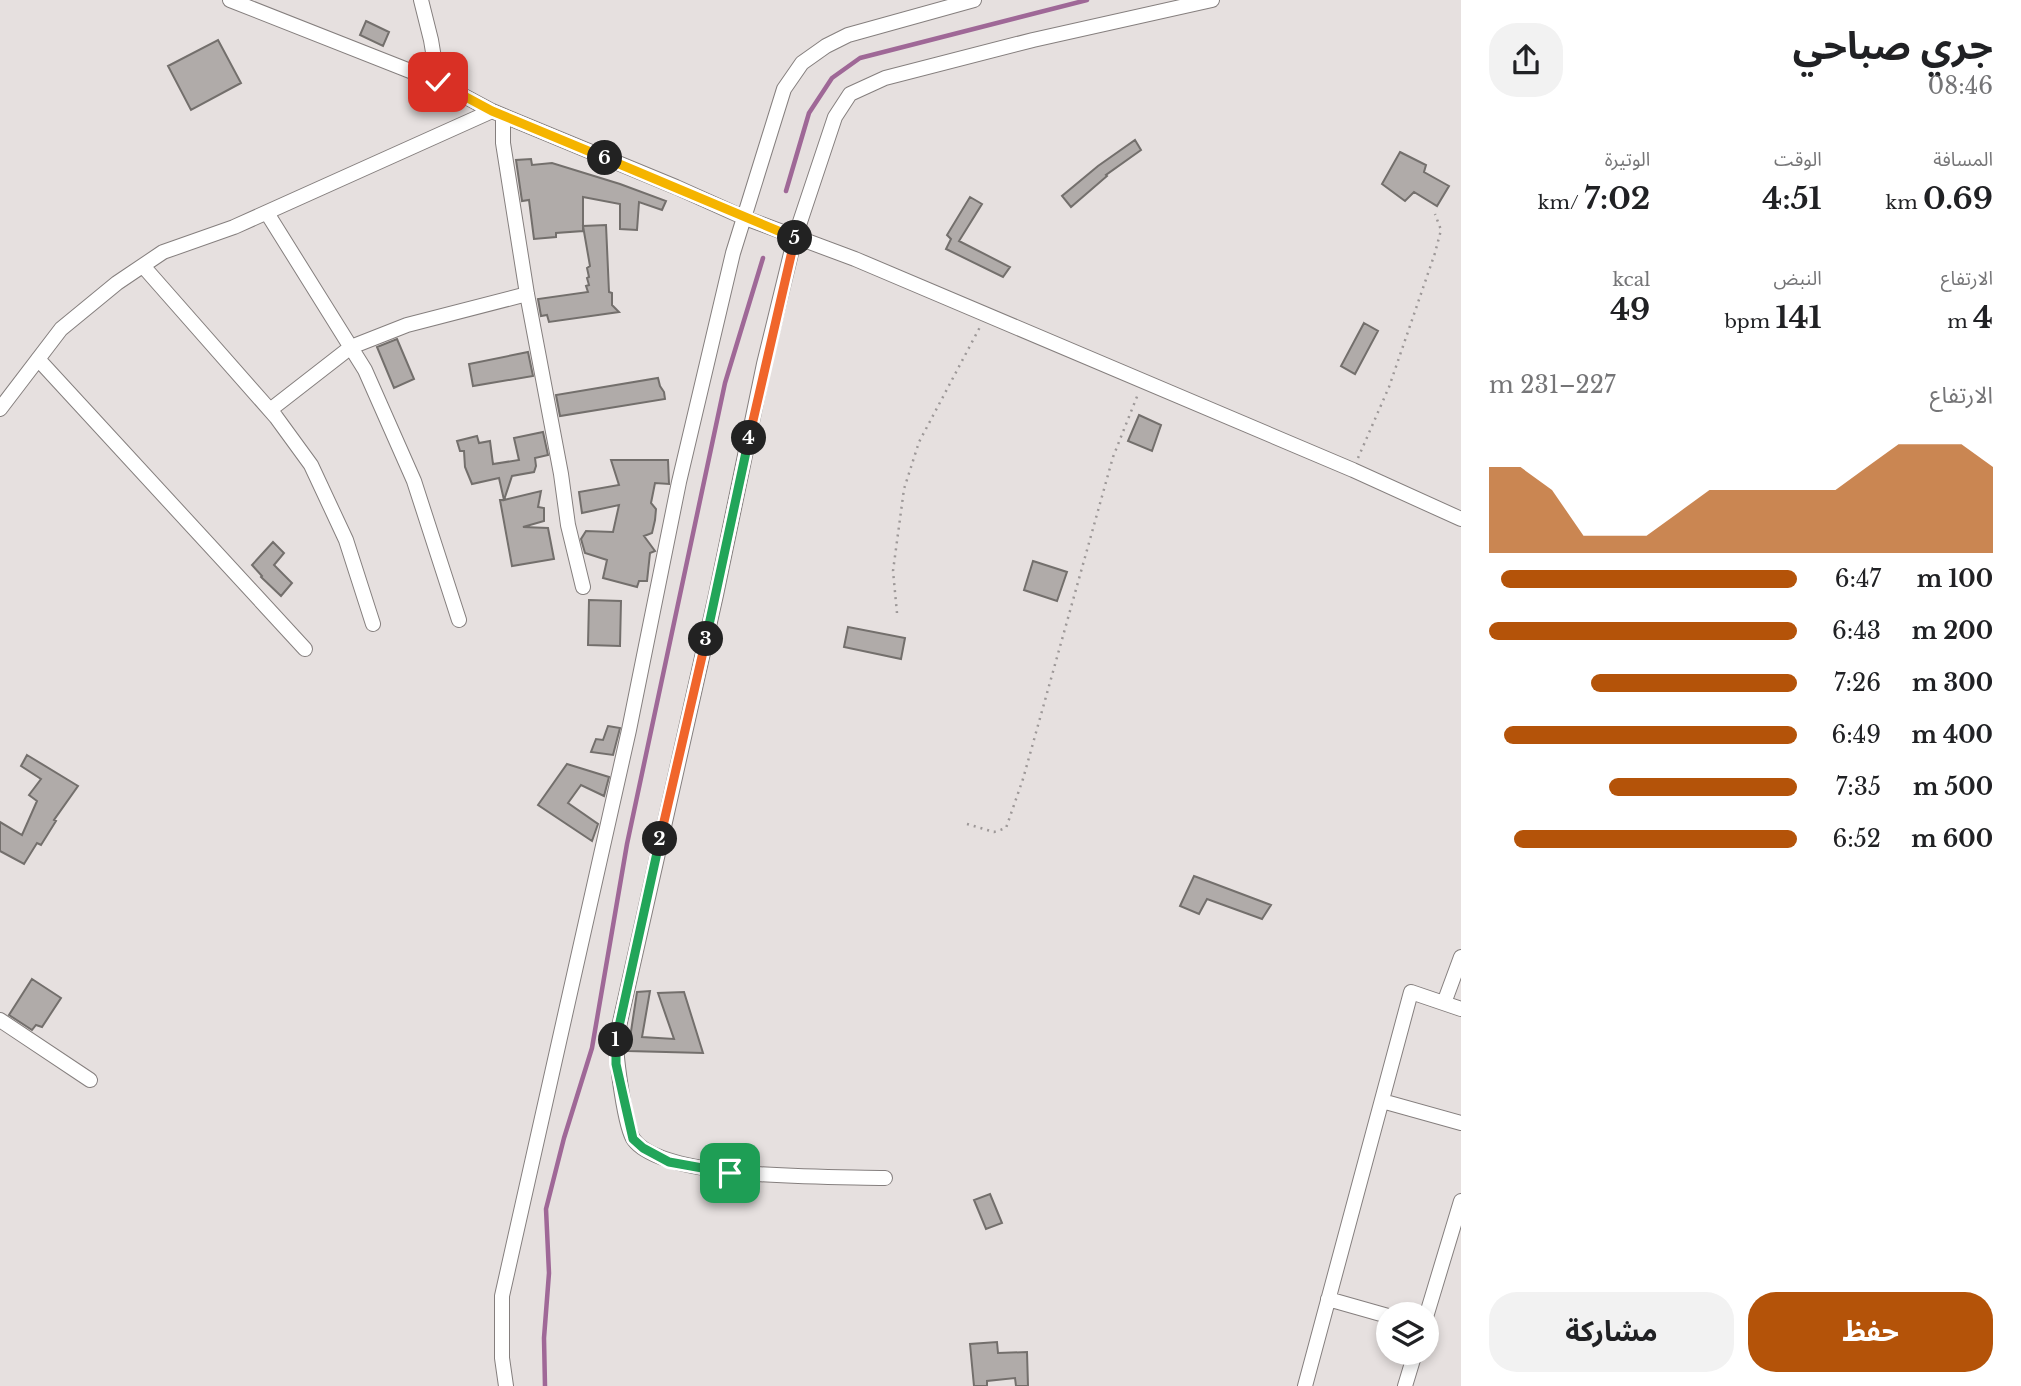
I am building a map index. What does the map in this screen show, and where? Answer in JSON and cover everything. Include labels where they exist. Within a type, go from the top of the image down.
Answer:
[{"type":"street","points":[[230,0],[438,82],[498,113],[745,218],[855,259],[1353,470],[1461,519]]},
{"type":"street","points":[[421,0],[438,82]]},
{"type":"street","points":[[506,1386],[502,1358],[502,1296],[629,730],[679,482],[733,253],[784,89],[802,63],[848,35],[974,0]]},
{"type":"street","points":[[885,1178],[730,1173],[669,1162],[643,1148],[633,1139],[616,1064],[616,1040],[716,595],[764,364],[795,237],[835,117],[850,94],[885,78],[1033,40],[1212,0]]},
{"type":"street","points":[[0,409],[61,329],[163,251],[233,228],[498,113]]},
{"type":"street","points":[[498,113],[568,525],[583,587]]},
{"type":"street","points":[[267,213],[365,370],[414,481],[459,621]]},
{"type":"street","points":[[143,265],[270,410],[311,465],[346,540],[373,624]]},
{"type":"street","points":[[270,410],[351,347],[407,325],[527,294]]},
{"type":"street","points":[[38,359],[305,649]]},
{"type":"street","points":[[1444,1003],[1461,957]]},
{"type":"street","points":[[1305,1386],[1411,992],[1461,1009]]},
{"type":"street","points":[[0,1020],[90,1080]]},
{"type":"street","points":[[1382,1101],[1461,1123]]},
{"type":"street","points":[[1431,1302],[1461,1201]]},
{"type":"street","points":[[1328,1299],[1376,1313]]},
{"type":"street","points":[[1405,1386],[1411,1365]]},
{"type":"path","points":[[1353,470],[1389,387],[1435,253],[1441,230],[1435,214]]},
{"type":"path","points":[[897,614],[893,571],[904,489],[919,442],[986,315]]},
{"type":"path","points":[[967,824],[994,832],[1006,828],[1023,779],[1113,457],[1143,381]]},
{"type":"building","points":[[366,21],[389,32],[383,46],[360,35]]},
{"type":"building","points":[[218,40],[241,83],[191,110],[168,66]]},
{"type":"building","points":[[1135,140],[1141,150],[1106,175],[1071,207],[1062,196]]},
{"type":"building","points":[[1400,152],[1426,165],[1424,172],[1449,186],[1437,206],[1414,192],[1405,201],[1382,184]]},
{"type":"building","points":[[531,159],[532,165],[552,163],[666,201],[662,210],[639,202],[637,230],[620,229],[620,204],[583,197],[583,231],[556,233],[556,237],[534,239],[529,200],[522,201],[516,160]]},
{"type":"building","points":[[970,197],[982,204],[959,241],[1010,267],[1003,277],[946,249],[951,239],[947,235]]},
{"type":"building","points":[[606,225],[609,292],[612,293],[612,305],[619,312],[549,322],[547,315],[541,316],[538,299],[588,292],[587,268],[590,266],[583,226]]},
{"type":"building","points":[[1364,323],[1378,331],[1355,374],[1341,366]]},
{"type":"building","points":[[397,339],[414,379],[394,388],[377,347]]},
{"type":"building","points":[[528,352],[533,376],[473,386],[469,364]]},
{"type":"building","points":[[658,378],[665,399],[560,416],[556,395]]},
{"type":"building","points":[[1139,415],[1161,425],[1152,451],[1128,441]]},
{"type":"building","points":[[543,432],[548,455],[535,458],[534,472],[512,476],[504,500],[499,478],[472,484],[465,467],[464,451],[460,451],[457,441],[477,436],[479,443],[490,441],[493,464],[519,460],[514,438]]},
{"type":"building","points":[[611,460],[668,460],[669,484],[655,483],[651,503],[656,509],[655,520],[652,533],[644,536],[655,551],[650,553],[647,581],[639,581],[637,587],[603,578],[607,560],[585,553],[581,539],[586,531],[613,532],[619,505],[582,513],[579,492],[619,485]]},
{"type":"building","points":[[541,491],[538,507],[544,508],[544,521],[523,527],[548,528],[554,559],[512,566],[500,500]]},
{"type":"building","points":[[273,542],[284,553],[274,565],[292,583],[281,596],[252,565]]},
{"type":"building","points":[[1033,561],[1067,572],[1057,601],[1024,590]]},
{"type":"building","points":[[589,600],[621,601],[620,646],[588,645]]},
{"type":"building","points":[[848,627],[905,638],[901,659],[844,647]]},
{"type":"building","points":[[608,726],[620,728],[613,755],[591,752],[596,739],[603,740]]},
{"type":"building","points":[[27,755],[78,786],[54,820],[56,821],[41,845],[37,843],[24,864],[0,851],[0,822],[22,835],[37,801],[29,795],[41,779],[21,766]]},
{"type":"building","points":[[567,764],[609,777],[604,796],[581,785],[568,803],[598,824],[592,841],[538,805]]},
{"type":"building","points":[[1194,876],[1271,905],[1262,919],[1207,899],[1199,914],[1180,906]]},
{"type":"building","points":[[32,979],[61,998],[42,1027],[36,1025],[32,1030],[9,1015]]},
{"type":"building","points":[[650,991],[642,1037],[674,1039],[658,993],[684,992],[703,1053],[628,1051],[637,992]]},
{"type":"building","points":[[990,1194],[1002,1223],[986,1229],[974,1200]]},
{"type":"building","points":[[997,1342],[998,1353],[1027,1352],[1028,1386],[1016,1386],[1015,1378],[987,1381],[987,1386],[974,1386],[970,1344]]},
{"type":"waterway","points":[[786,191],[809,113],[832,78],[860,58],[1087,0]]},
{"type":"waterway","points":[[545,1386],[544,1338],[549,1273],[546,1209],[564,1138],[592,1048],[627,844],[725,383],[763,258]]},
{"type":"route","points":[[438,82],[492,111],[795,237],[764,364],[716,595],[616,1040],[616,1064],[633,1139],[643,1148],[669,1162],[730,1173]]}]
